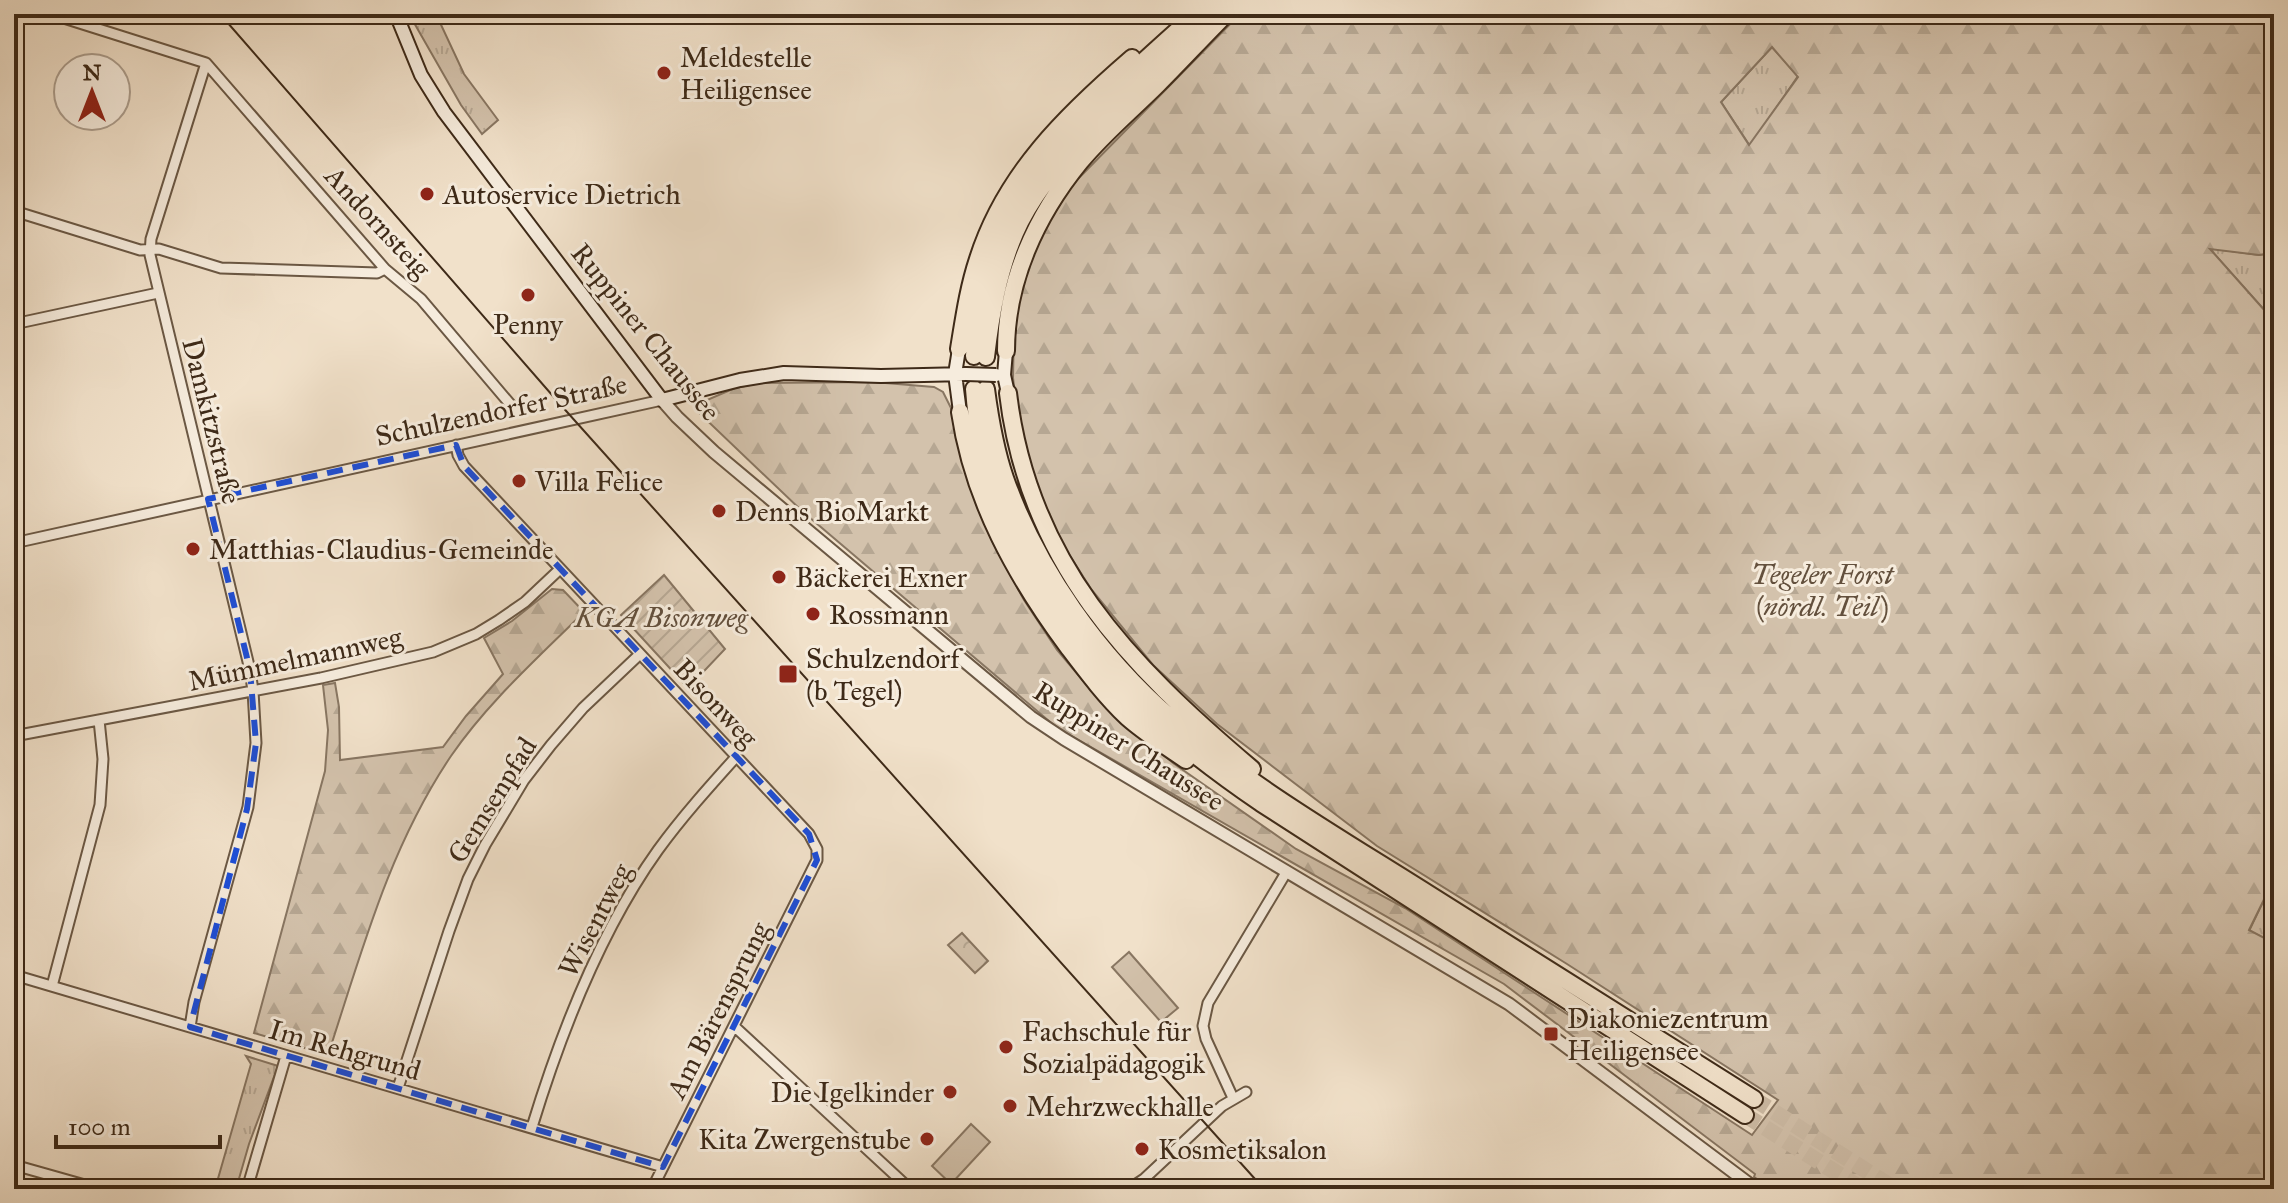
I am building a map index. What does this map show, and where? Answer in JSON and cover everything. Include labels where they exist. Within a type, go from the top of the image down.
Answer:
[{"type":"highway","points":[[973,354],[971,284],[978,257],[998,211],[1020,174],[1080,103],[1186,14]]},
{"type":"highway","points":[[973,354],[984,286],[1004,231],[1022,196],[1054,152],[1100,102],[1196,14]]},
{"type":"highway","points":[[973,354],[991,318],[1000,275],[1015,232],[1040,190],[1076,145],[1214,14]]},
{"type":"highway","points":[[1006,351],[1008,310],[1020,266],[1036,228],[1055,198],[1080,162],[1226,14]]},
{"type":"highway","points":[[970,382],[1017,511],[1053,579],[1094,635],[1169,717],[1240,773],[1328,831],[1754,1099]]},
{"type":"highway","points":[[970,382],[981,442],[1009,525],[1054,602],[1112,678],[1166,732],[1218,773],[1745,1115]]},
{"type":"highway","points":[[1008,393],[1016,447],[1038,515],[1059,557],[1098,615],[1177,703],[1328,831]]},
{"type":"highway","points":[[960,412],[977,484],[1004,548],[1045,616],[1107,698],[1148,734],[1251,806],[1308,843],[1385,883]]},
{"type":"main road","name":"Ruppiner Chaussee","points":[[396,14],[417,66],[444,112],[662,400]]},
{"type":"main road","points":[[1006,351],[1000,375],[1008,393]]},
{"type":"main road","points":[[960,412],[970,382],[973,354]]},
{"type":"main road","name":"Schulzendorfer Straße","points":[[662,400],[740,380],[784,373],[970,382],[1000,375]]},
{"type":"street","points":[[51,14],[206,63]]},
{"type":"street","name":"Damkitzstraße","points":[[190,1027],[194,1002],[248,807],[256,743],[247,656],[158,293],[150,249],[206,63]]},
{"type":"street","name":"Andornsteig","points":[[206,63],[385,269],[421,299],[516,411]]},
{"type":"street","points":[[14,211],[140,250],[159,249],[221,268],[377,273],[385,269]]},
{"type":"street","points":[[14,324],[158,293]]},
{"type":"street","name":"Schulzendorfer Straße","points":[[14,543],[662,400]]},
{"type":"street","name":"Ruppiner Chaussee","points":[[662,400],[714,452],[1031,717],[1509,1004],[1754,1188]]},
{"type":"street","name":"Bisonweg","points":[[456,445],[464,466],[809,834],[817,849]]},
{"type":"street","name":"Mümmelmannweg","points":[[14,736],[414,658],[476,634],[525,602],[560,569]]},
{"type":"street","name":"Gemsenpfad","points":[[398,1088],[449,931],[468,879],[485,845],[524,780],[551,745],[583,708],[640,654]]},
{"type":"street","points":[[52,986],[100,805],[103,759],[99,720]]},
{"type":"street","name":"Wisentweg","points":[[532,1127],[583,988],[618,914],[657,852],[687,812],[736,757]]},
{"type":"street","name":"Am Bärensprung","points":[[652,1189],[817,860],[817,849]]},
{"type":"street","points":[[1233,1098],[1206,1039],[1203,1026],[1208,1003],[1287,871]]},
{"type":"street","name":"Im Rehgrund","points":[[14,975],[663,1167]]},
{"type":"street","points":[[735,1027],[910,1189]]},
{"type":"street","points":[[247,1189],[286,1056]]},
{"type":"street","points":[[1129,1189],[1233,1098],[1246,1092]]},
{"type":"street","points":[[14,1165],[99,1189]]},
{"type":"highlighted area","points":[[456,445],[464,466],[809,834],[817,860],[663,1167],[190,1027],[247,809],[256,743],[250,670],[208,499]]},
{"type":"green space","points":[[409,14],[436,14],[464,74],[498,120],[482,134],[461,105]]},
{"type":"green space","name":"Tegeler Forst (nördl. Teil)","points":[[1240,14],[2274,14],[2274,255],[2210,249],[2274,321],[2274,879],[2249,930],[2274,943],[2274,1189],[1773,1189],[1504,984],[1056,727],[802,511],[695,409],[700,403],[735,388],[760,383],[873,382],[934,387],[943,392],[952,410],[976,504],[993,543],[1024,600],[1057,650],[1116,714],[1173,763],[1296,849],[1405,908],[1752,1135],[1778,1100],[1377,846],[1217,724],[1153,665],[1091,589],[1060,540],[1038,492],[1021,441],[1013,378],[1014,327],[1020,290],[1042,232],[1072,185]],"holes":[[[1772,47],[1798,77],[1749,145],[1721,102]]]},
{"type":"green space","points":[[1772,47],[1798,76],[1750,146],[1721,102]]},
{"type":"green space","points":[[2209,248],[2274,255],[2274,321]]},
{"type":"green space","name":"KGA Bisonweg","points":[[664,575],[725,649],[688,688],[621,615]]},
{"type":"green space","points":[[552,589],[563,590],[584,612],[481,717],[429,791],[410,827],[379,901],[328,1055],[254,1033],[325,771],[328,730],[323,685],[335,683],[339,707],[340,760],[443,747],[503,674],[484,638],[512,621]]},
{"type":"green space","points":[[2274,879],[2274,943],[2249,931]]},
{"type":"green space","points":[[962,933],[988,961],[975,973],[948,945]]},
{"type":"green space","points":[[1129,952],[1178,1008],[1161,1022],[1112,967]]},
{"type":"green space","points":[[246,1056],[278,1066],[236,1189],[215,1189],[251,1064]]},
{"type":"green space","points":[[971,1124],[990,1142],[951,1184],[932,1166]]},
{"type":"tunnel","points":[[1754,1099],[1895,1189]]},
{"type":"tunnel","points":[[1745,1115],[1862,1189]]},
{"type":"tram line","points":[[220,14],[559,403],[1264,1189]]},
{"type":"place","name":"Meldestelle Heiligensee","points":[[664,73]]},
{"type":"place","name":"Autoservice Dietrich","points":[[427,194]]},
{"type":"place","name":"Penny","points":[[528,295]]},
{"type":"place","name":"Villa Felice","points":[[519,481]]},
{"type":"place","name":"Denns BioMarkt","points":[[719,511]]},
{"type":"place","name":"Matthias-Claudius-Gemeinde","points":[[193,549]]},
{"type":"place","name":"Bäckerei Exner","points":[[779,577]]},
{"type":"place","name":"Rossmann","points":[[813,614]]},
{"type":"place","name":"Schulzendorf (b Tegel)","points":[[788,674]]},
{"type":"place","name":"Diakoniezentrum Heiligensee","points":[[1551,1034]]},
{"type":"place","name":"Fachschule für Sozialpädagogik","points":[[1006,1047]]},
{"type":"place","name":"Die Igelkinder","points":[[950,1092]]},
{"type":"place","name":"Mehrzweckhalle","points":[[1010,1106]]},
{"type":"place","name":"Kita Zwergenstube","points":[[927,1139]]},
{"type":"place","name":"Kosmetiksalon","points":[[1142,1149]]}]
